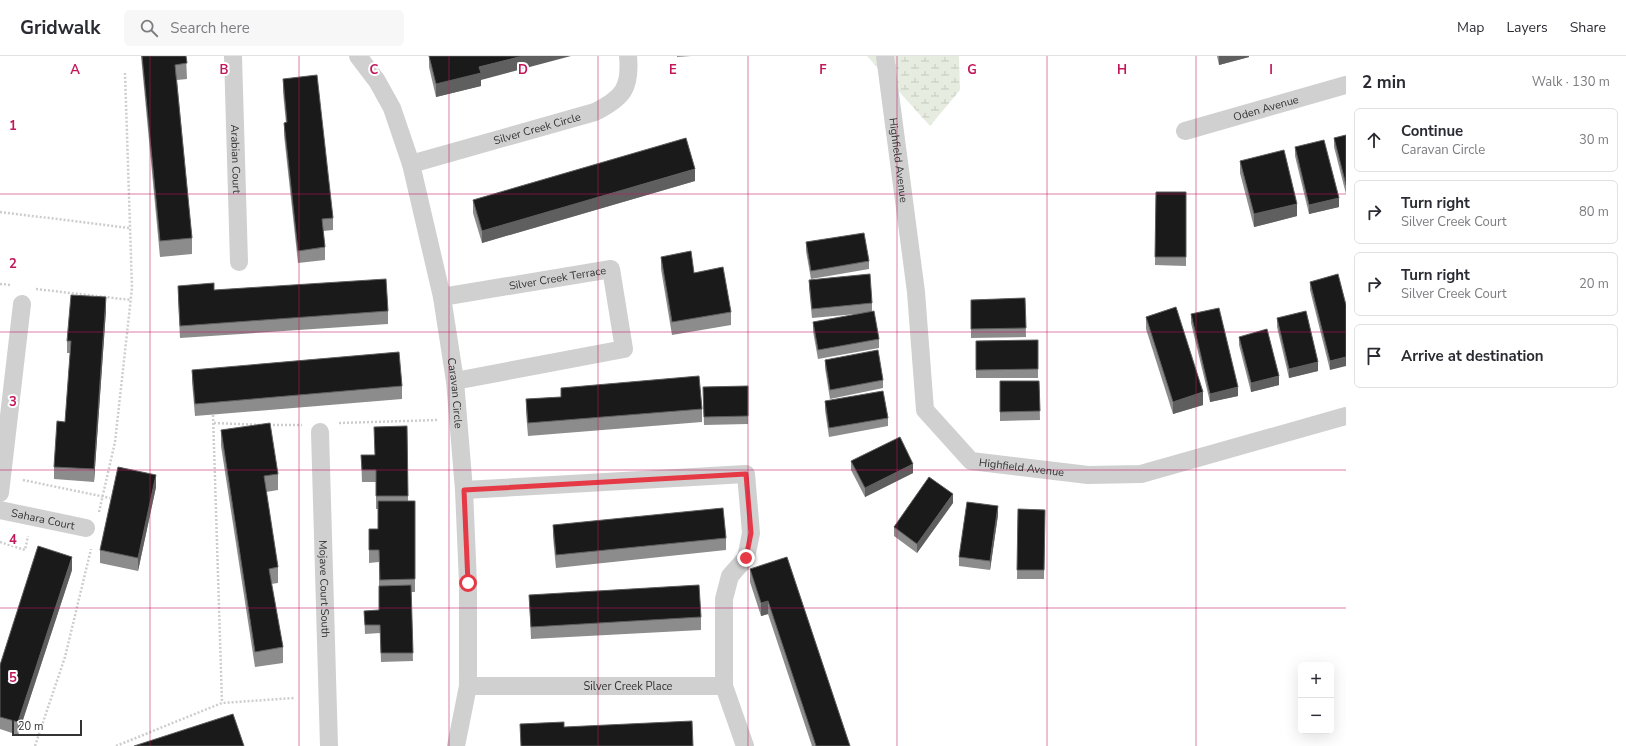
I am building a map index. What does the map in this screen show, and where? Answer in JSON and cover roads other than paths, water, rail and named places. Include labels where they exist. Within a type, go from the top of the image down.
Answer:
[{"type":"street","name":"Arabian Court","points":[[232,56],[239,262]]},
{"type":"street","name":"Caravan Circle","points":[[358,56],[377,81],[392,108],[411,164],[442,297],[455,381],[464,490],[468,583],[468,686],[456,746]]},
{"type":"street","name":"Silver Creek Circle","points":[[411,164],[595,112],[614,103],[626,86],[629,71],[628,56]]},
{"type":"street","name":"Highfield Avenue","points":[[885,56],[916,292],[925,410],[971,461],[1088,475],[1141,474],[1346,416]]},
{"type":"street","name":"Oden Avenue","points":[[1185,131],[1346,85]]},
{"type":"street","name":"Silver Creek Terrace","points":[[442,297],[612,269],[624,349],[455,381]]},
{"type":"street","points":[[1,485],[22,304]]},
{"type":"street","name":"Mojave Court South","points":[[320,432],[328,746]]},
{"type":"street","points":[[464,490],[746,474],[751,533],[746,558],[730,576],[724,599],[724,686],[745,746]]},
{"type":"street","name":"Sahara Court","points":[[0,510],[92,530]]},
{"type":"street","name":"Silver Creek Place","points":[[468,686],[724,686]]}]
